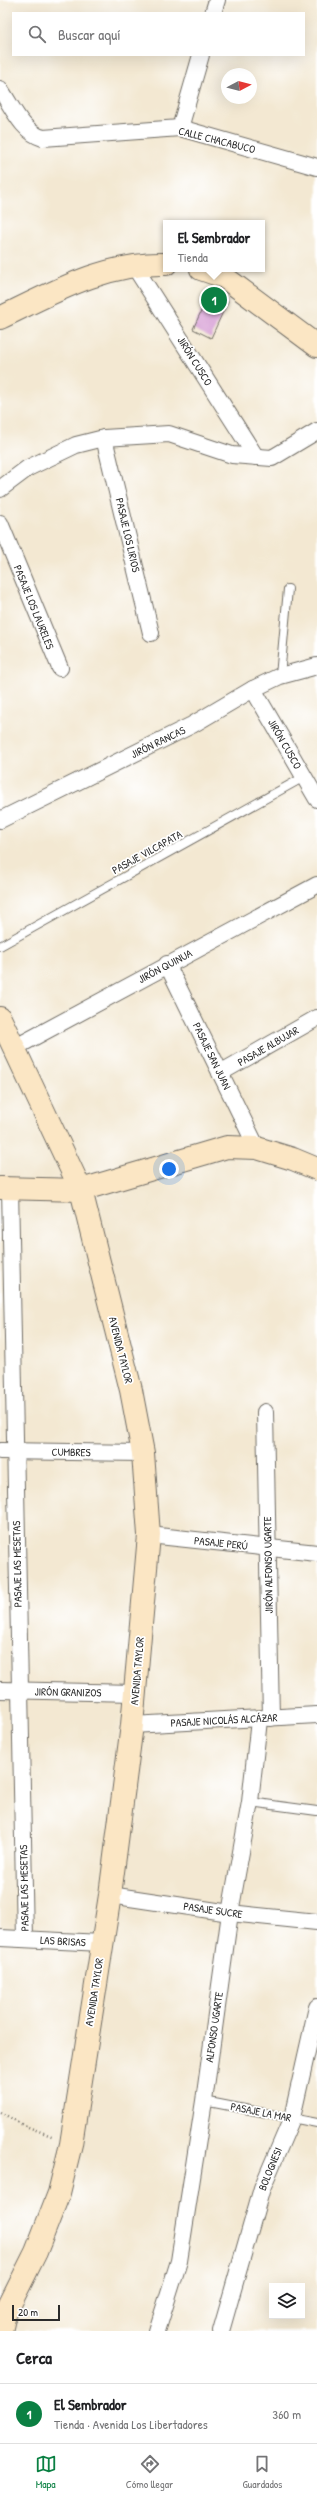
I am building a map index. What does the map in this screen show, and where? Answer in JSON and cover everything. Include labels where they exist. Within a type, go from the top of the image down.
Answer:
[{"type":"street","points":[[213,12],[217,0]]},
{"type":"street","points":[[180,128],[201,56]]},
{"type":"street","name":"CALLE CHACABUCO","points":[[0,89],[25,126],[36,136],[44,138],[180,128],[316,163]]},
{"type":"street","points":[[0,318],[81,279],[143,263],[163,264]]},
{"type":"street","name":"JIRÓN CUSCO","points":[[134,266],[256,457]]},
{"type":"street","points":[[210,272],[224,277],[317,346]]},
{"type":"street","points":[[0,489],[28,468],[76,444],[104,438],[169,434],[232,455],[272,458],[317,431]]},
{"type":"street","name":"PASAJE LOS LIRIOS","points":[[104,438],[151,633]]},
{"type":"street","name":"PASAJE LOS LAURELES","points":[[0,523],[60,668]]},
{"type":"street","name":"JIRÓN RANCAS","points":[[0,820],[192,725],[253,689],[280,676],[317,666]]},
{"type":"street","name":"JIRÓN CUSCO","points":[[253,689],[317,799]]},
{"type":"street","name":"JIRÓN QUINUA","points":[[14,1048],[167,964],[317,885]]},
{"type":"street","name":"PASAJE SAN JUAN","points":[[167,964],[257,1148]]},
{"type":"street","name":"AVENIDA TAYLOR","points":[[0,1018],[81,1190],[131,1390],[143,1453],[149,1535],[132,1725],[110,1895],[71,2144],[56,2200],[36,2252],[5,2314],[1,2331]]},
{"type":"street","name":"PASAJE ALBUJAR","points":[[220,1073],[317,1018]]},
{"type":"street","points":[[5,1188],[81,1190],[227,1147],[257,1148],[294,1159],[317,1169]]},
{"type":"street","name":"PASAJE LAS MESETAS","points":[[5,1188],[8,1452],[20,1691],[25,1939]]},
{"type":"street","name":"JIRÓN ALFONSO UGARTE","points":[[265,1412],[268,1548],[265,1719]]},
{"type":"street","name":"CUMBRES","points":[[8,1452],[143,1453]]},
{"type":"street","name":"PASAJE PERÚ","points":[[149,1535],[317,1553]]},
{"type":"street","name":"JIRÓN GRANIZOS","points":[[0,1690],[135,1693]]},
{"type":"street","name":"PASAJE NICOLÁS ALCÁZAR","points":[[132,1725],[317,1715]]},
{"type":"street","name":"ALFONSO UGARTE","points":[[157,2331],[179,2261],[204,2101],[230,1913],[265,1719]]},
{"type":"street","name":"PASAJE SUCRE","points":[[110,1895],[230,1913],[317,1922]]},
{"type":"street","name":"LAS BRISAS","points":[[0,1938],[102,1943]]},
{"type":"street","name":"BOLOGNESI","points":[[221,2331],[262,2188],[292,2118],[317,2007]]},
{"type":"lane","points":[[280,676],[288,589]]},
{"type":"lane","name":"PASAJE VILCAPATA","points":[[0,946],[304,777]]},
{"type":"lane","points":[[250,1802],[317,1811]]},
{"type":"lane","name":"PASAJE LA MAR","points":[[204,2101],[317,2123]]},
{"type":"path","points":[[0,2112],[23,2125],[71,2144]]},
{"type":"building","points":[[210,292],[228,301],[211,338],[193,329]]},
{"type":"place","name":"El Sembrador","points":[[214,300]]}]
